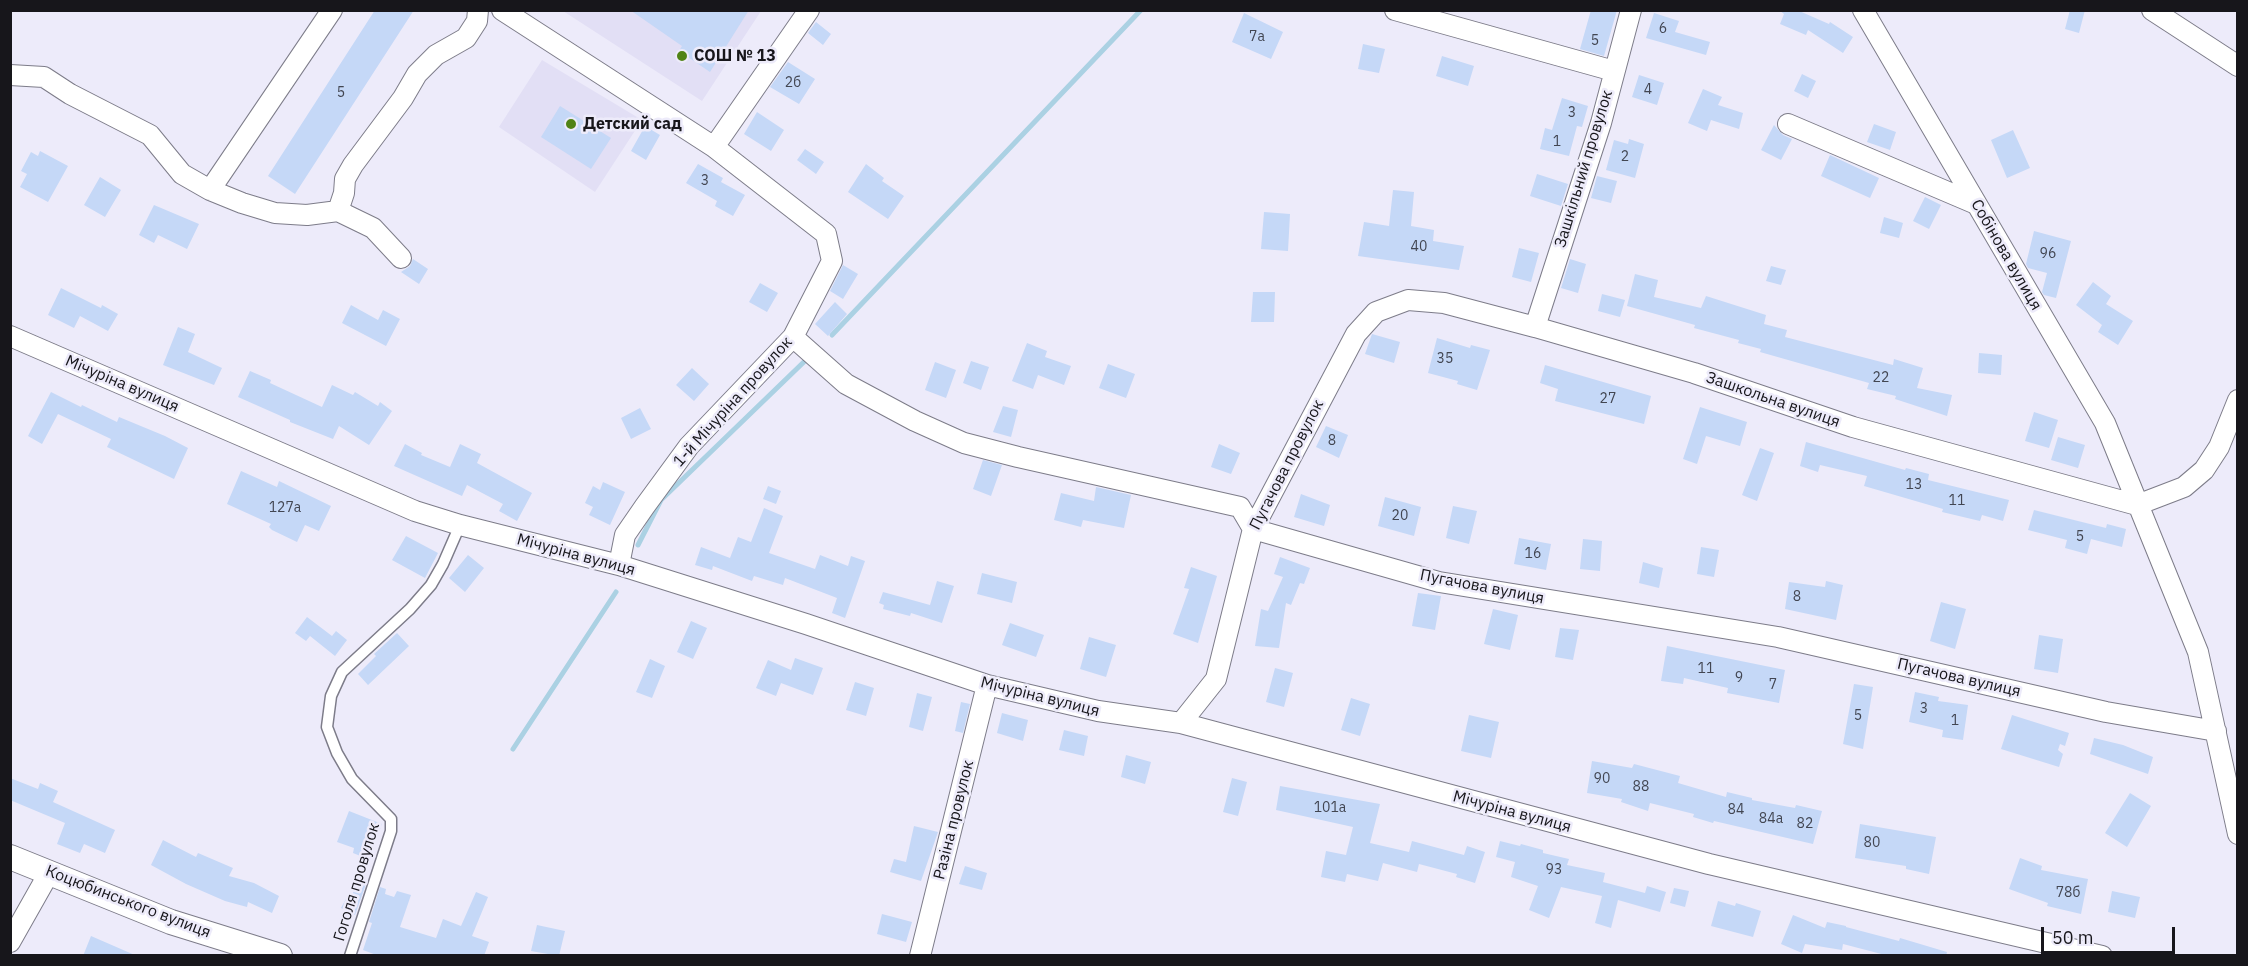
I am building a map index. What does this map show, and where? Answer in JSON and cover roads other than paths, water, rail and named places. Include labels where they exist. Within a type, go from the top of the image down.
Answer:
[{"type":"street","points":[[210,190],[332,10]]},
{"type":"street","points":[[338,211],[344,193],[345,179],[353,165],[403,98],[417,74],[436,55],[466,38],[477,21],[478,10]]},
{"type":"street","points":[[502,10],[714,147],[809,10]]},
{"type":"street","points":[[1395,10],[1614,71]]},
{"type":"street","name":"Зашкільний провулок","points":[[1535,327],[1601,123],[1631,10]]},
{"type":"street","name":"Собінова вулиця","points":[[1863,10],[2104,423],[2137,506]]},
{"type":"street","points":[[2152,10],[2238,66]]},
{"type":"street","points":[[10,75],[44,77],[70,94],[150,135],[182,174],[210,190],[275,213],[307,215],[338,211],[373,228],[400,258]]},
{"type":"street","points":[[1788,124],[1976,204]]},
{"type":"street","name":"1-й Мічуріна провулок","points":[[619,565],[625,535],[689,446],[794,337],[832,261],[826,234],[714,147]]},
{"type":"street","name":"Зашкольна вулиця","points":[[1408,300],[1444,303],[1535,327],[1694,373],[1853,428],[2137,506]]},
{"type":"street","name":"Пугачова провулок","points":[[1180,723],[1216,679],[1252,529],[1356,334],[1376,312],[1408,300]]},
{"type":"street","name":"Мічуріна вулиця","points":[[10,336],[415,511],[460,525],[619,565],[807,624],[987,685],[1098,711],[1180,723],[1709,864],[2102,956]]},
{"type":"street","points":[[794,337],[846,384],[915,421],[964,443],[1240,507],[1252,529]]},
{"type":"street","points":[[2238,400],[2219,447],[2204,470],[2184,487],[2137,506],[2198,652],[2238,834]]},
{"type":"street","points":[[2219,447],[2238,439]]},
{"type":"street","name":"Пугачова вулиця","points":[[1252,529],[1439,582],[1778,637],[2106,712],[2216,731]]},
{"type":"street","name":"Разіна провулок","points":[[920,956],[987,685]]},
{"type":"street","name":"Коцюбинського вулиця","points":[[10,857],[171,922],[280,956]]},
{"type":"street","points":[[10,942],[49,873]]},
{"type":"lane","name":"Гоголя провулок","points":[[350,956],[391,831],[391,819],[352,779],[337,753],[327,727],[331,696],[342,672],[410,609],[430,585],[443,564],[460,525]]},
{"type":"waterway","points":[[832,335],[1141,10]]},
{"type":"waterway","points":[[638,545],[661,500],[809,357]]},
{"type":"waterway","points":[[513,749],[616,592]]},
{"type":"place","name":"СОШ № 13","points":[[682,56]]},
{"type":"place","name":"Детский сад","points":[[571,124]]}]
